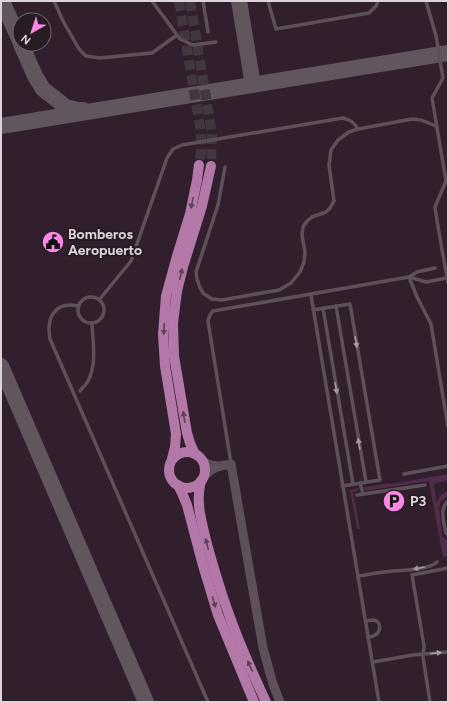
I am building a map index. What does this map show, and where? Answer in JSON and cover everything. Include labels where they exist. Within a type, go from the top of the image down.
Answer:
[{"type":"main road","points":[[199,165],[190,214],[166,296],[163,334],[165,366],[176,434],[176,447],[170,464],[170,476],[178,485],[188,488],[193,487],[202,479]]},
{"type":"main road","points":[[210,166],[202,206],[177,291],[173,324],[174,356],[187,433],[190,443],[205,466],[205,471],[199,488],[201,520],[230,618],[266,702]]},
{"type":"main road","points":[[172,459],[176,455],[185,452],[190,452],[199,457]]},
{"type":"main road","points":[[178,485],[187,505],[218,615],[254,702]]},
{"type":"street","points":[[199,457],[218,466]]},
{"type":"street","points":[[202,479],[209,471],[218,466],[231,464],[263,648],[273,684],[280,702]]},
{"type":"lane","points":[[54,1],[63,21],[79,49],[86,56],[100,58],[152,53],[177,35]]},
{"type":"lane","points":[[152,1],[180,39],[193,45],[216,42]]},
{"type":"lane","points":[[204,1],[208,32]]},
{"type":"lane","points":[[268,1],[276,29],[369,13],[376,6],[378,1]]},
{"type":"lane","points":[[426,1],[436,36],[443,78],[432,98],[446,181],[436,207],[448,283]]},
{"type":"lane","points":[[99,300],[131,261],[167,158],[173,149],[182,145],[343,118],[350,120],[358,129]]},
{"type":"lane","points":[[225,167],[218,204],[196,272],[196,279],[204,294],[212,299],[222,300],[279,290],[292,283],[300,272],[304,262],[305,252],[302,235],[303,227],[312,217],[326,212],[334,201],[329,165],[331,150],[338,140],[349,132],[358,129],[412,119],[421,120],[436,126]]},
{"type":"lane","points":[[231,464],[208,321],[213,311],[409,277],[417,272],[435,268]]},
{"type":"lane","points":[[409,277],[426,282],[447,278]]},
{"type":"lane","points":[[409,277],[417,297],[431,324],[448,427]]},
{"type":"lane","points":[[311,295],[379,702]]},
{"type":"lane","points":[[91,297],[99,300],[104,308],[103,316],[100,320],[92,324],[80,318],[78,310],[80,302],[91,297]]},
{"type":"lane","points":[[313,310],[350,304],[380,480],[342,486]]},
{"type":"lane","points":[[79,306],[64,306],[56,310],[51,316],[49,323],[50,339],[208,702]]},
{"type":"lane","points":[[336,306],[366,482]]},
{"type":"lane","points":[[323,308],[353,484]]},
{"type":"lane","points":[[80,391],[88,381],[94,364],[92,324]]},
{"type":"lane","points":[[404,474],[448,466]]},
{"type":"lane","points":[[360,483],[363,494]]},
{"type":"lane","points":[[358,495],[425,485]]},
{"type":"lane","points":[[448,501],[446,502],[442,511],[446,533],[448,535]]},
{"type":"lane","points":[[444,522],[448,524]]},
{"type":"lane","points":[[358,576],[429,566],[434,565],[437,562]]},
{"type":"lane","points":[[430,702],[424,646],[412,575],[448,568]]},
{"type":"lane","points":[[366,621],[376,621],[380,625],[379,632],[375,636],[368,637]]},
{"type":"lane","points":[[373,662],[413,655],[448,652]]},
{"type":"shaded area","points":[[1,1],[448,1],[448,702],[1,702]]},
{"type":"shaded area","points":[[448,474],[448,480],[434,484],[436,502],[441,495],[448,491],[448,496],[441,501],[439,508],[442,536],[448,542],[448,556],[443,557],[429,481],[365,491],[364,487],[391,484]]},
{"type":"shaded area","points":[[358,488],[358,491],[353,492],[360,529],[357,529],[350,490]]},
{"type":"taxiway","points":[[2,1],[12,23]]},
{"type":"taxiway","points":[[239,1],[253,85]]},
{"type":"taxiway","points":[[24,52],[35,76],[43,89],[66,107],[83,110]]},
{"type":"taxiway","points":[[1,126],[448,53]]},
{"type":"taxiway","points":[[1,366],[146,702]]},
{"type":"tunnel","points":[[179,1],[201,133],[201,153],[199,165]]},
{"type":"tunnel","points":[[190,1],[212,134],[211,166]]},
{"type":"place","name":"Bomberos Aeropuerto","points":[[53,242]]},
{"type":"place","name":"P3","points":[[394,501]]}]
